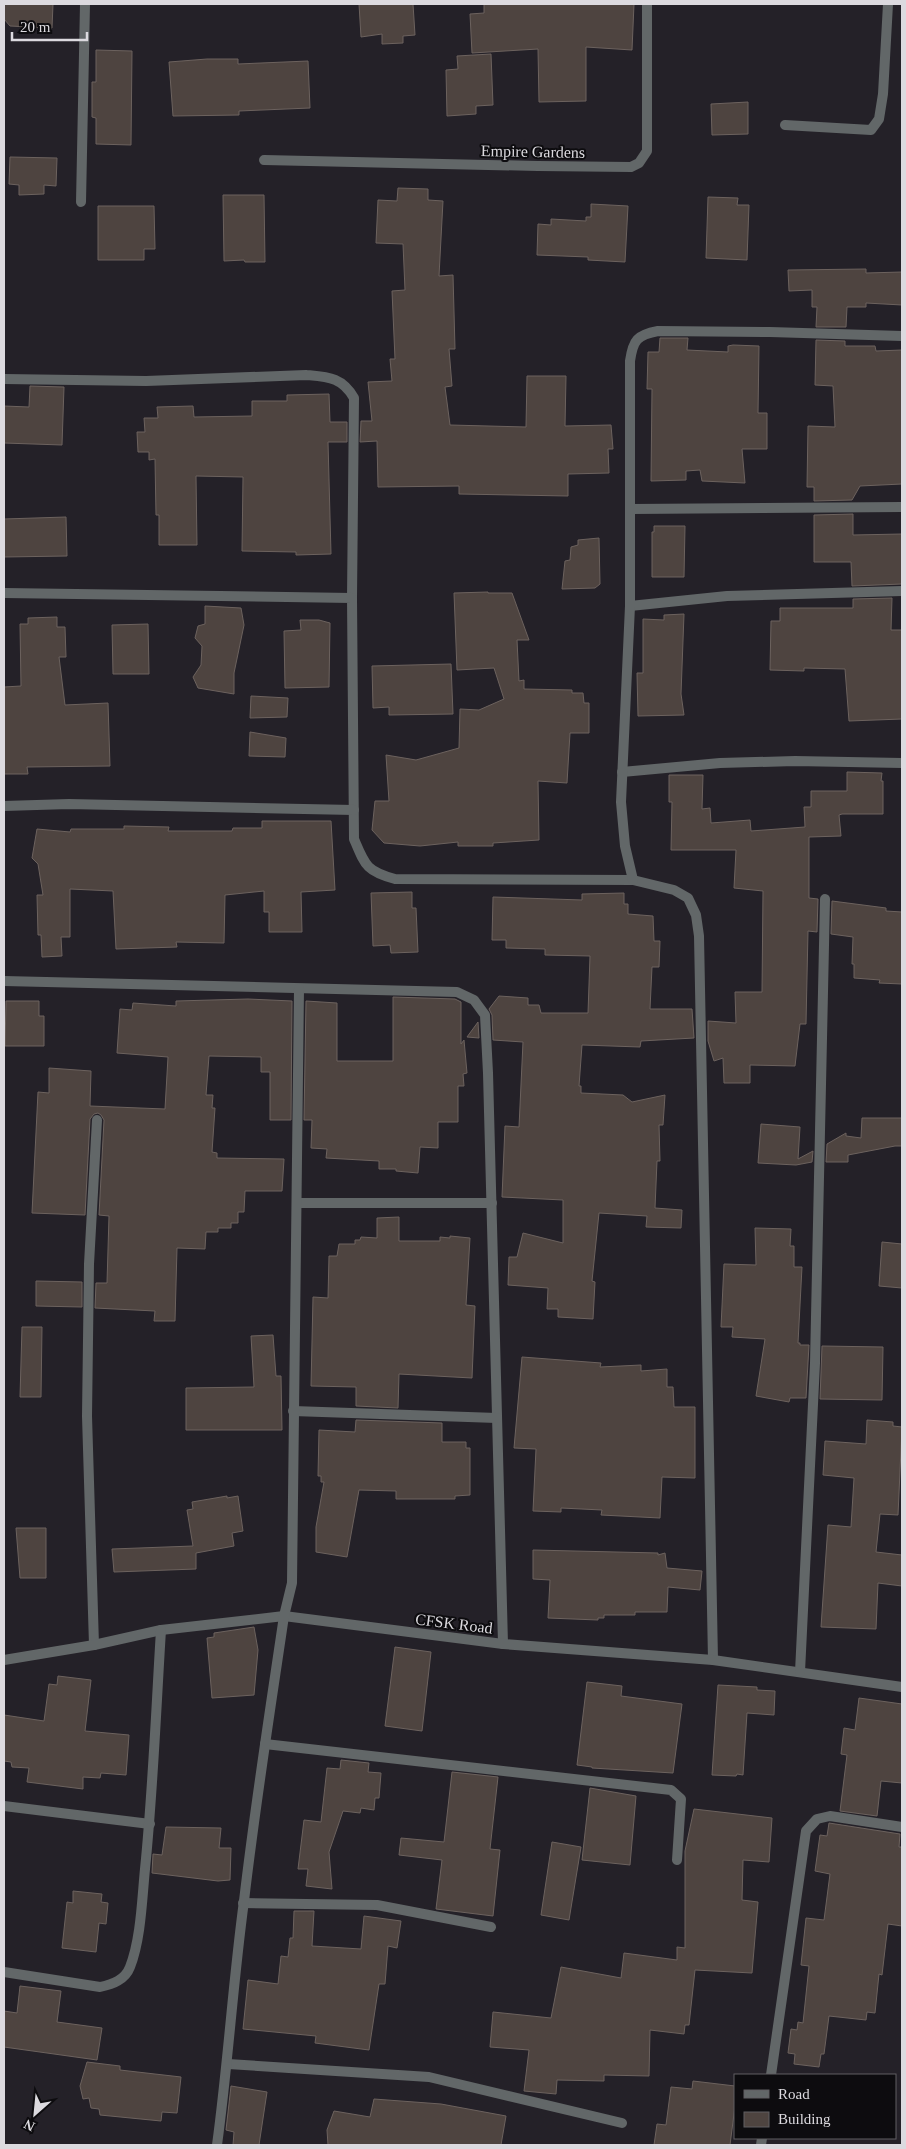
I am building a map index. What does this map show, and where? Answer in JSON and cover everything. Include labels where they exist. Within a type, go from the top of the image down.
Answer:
[{"type":"street","points":[[81,202],[85,4]]},
{"type":"street","name":"Empire Gardens","points":[[264,160],[631,167],[639,163],[647,151],[647,4]]},
{"type":"street","points":[[785,125],[872,130],[879,119],[883,94],[888,4]]},
{"type":"street","points":[[633,880],[625,846],[621,802],[630,606],[630,362],[632,346],[642,334],[658,332],[770,332],[902,336]]},
{"type":"street","points":[[4,379],[146,381],[306,376],[329,378],[346,385],[354,398],[352,598],[354,839],[366,866],[379,875],[395,879],[633,880],[674,890],[688,898],[696,915],[699,936],[713,1660]]},
{"type":"street","points":[[631,508],[902,507]]},
{"type":"street","points":[[630,606],[727,596],[902,591]]},
{"type":"street","points":[[4,593],[352,598]]},
{"type":"street","points":[[622,772],[720,763],[795,761],[902,763]]},
{"type":"street","points":[[4,806],[69,804],[354,810]]},
{"type":"street","points":[[800,1672],[815,1363],[825,899]]},
{"type":"street","points":[[4,981],[457,992],[474,1000],[485,1016],[488,1073],[503,1644]]},
{"type":"street","points":[[217,2145],[228,2064],[243,1903],[284,1616],[292,1583],[294,1545],[292,1411],[297,1203],[299,989]]},
{"type":"street","points":[[94,1644],[87,1416],[89,1264],[97,1120]]},
{"type":"street","points":[[297,1203],[492,1203]]},
{"type":"street","points":[[292,1411],[497,1418]]},
{"type":"street","name":"CFSK Road","points":[[4,1660],[161,1630],[284,1616],[503,1644],[713,1660],[902,1687]]},
{"type":"street","points":[[4,1972],[100,1987],[113,1984],[124,1976],[130,1967],[140,1924],[150,1824],[161,1630]]},
{"type":"street","points":[[266,1744],[671,1790],[681,1799],[677,1860]]},
{"type":"street","points":[[4,1806],[150,1824]]},
{"type":"street","points":[[771,2074],[806,1831],[817,1819],[830,1816],[902,1826]]},
{"type":"street","points":[[243,1903],[377,1905],[492,1928]]},
{"type":"street","points":[[228,2064],[429,2077],[622,2123]]},
{"type":"building","points":[[4,4],[53,4],[52,28],[10,26],[4,19]]},
{"type":"building","points":[[359,4],[413,4],[415,35],[403,36],[403,43],[382,44],[382,34],[361,37]]},
{"type":"building","points":[[484,4],[634,4],[632,50],[586,47],[586,101],[539,102],[538,49],[472,53],[470,14],[484,13]]},
{"type":"building","points":[[96,50],[132,51],[131,145],[96,144],[96,118],[92,117],[92,82],[96,82]]},
{"type":"building","points":[[491,54],[493,105],[476,106],[476,114],[447,116],[446,70],[458,69],[457,56]]},
{"type":"building","points":[[238,59],[238,64],[308,61],[310,108],[239,111],[239,115],[173,116],[169,62]]},
{"type":"building","points":[[748,102],[748,134],[712,135],[711,104]]},
{"type":"building","points":[[10,157],[57,158],[56,186],[44,185],[44,194],[19,195],[19,185],[9,184]]},
{"type":"building","points":[[398,188],[428,189],[428,200],[443,201],[439,276],[453,275],[455,349],[449,349],[452,386],[445,387],[450,425],[526,427],[527,376],[566,376],[565,426],[611,425],[613,449],[608,449],[609,473],[568,474],[568,496],[459,494],[459,486],[378,487],[377,441],[360,442],[361,421],[372,421],[368,382],[392,381],[390,359],[395,359],[392,291],[405,290],[403,244],[376,243],[378,200],[397,201]]},
{"type":"building","points":[[223,195],[264,195],[265,262],[224,261]]},
{"type":"building","points":[[708,197],[738,198],[737,205],[749,205],[747,260],[706,258]]},
{"type":"building","points":[[591,204],[628,206],[625,262],[588,260],[588,257],[537,255],[538,224],[551,225],[551,219],[586,221],[586,217],[591,217]]},
{"type":"building","points":[[98,206],[154,206],[155,249],[144,249],[144,260],[98,260]]},
{"type":"building","points":[[866,269],[866,273],[902,272],[902,305],[866,303],[866,307],[847,307],[846,327],[816,327],[817,307],[812,307],[812,290],[789,291],[788,270]]},
{"type":"building","points":[[660,338],[688,338],[687,350],[728,352],[728,346],[733,345],[759,346],[758,413],[767,413],[767,449],[742,449],[745,483],[702,481],[700,470],[686,471],[686,480],[651,481],[652,389],[647,389],[648,352],[659,352]]},
{"type":"building","points":[[816,340],[845,341],[845,346],[875,346],[876,351],[902,350],[902,484],[860,486],[852,500],[814,501],[814,487],[807,487],[808,426],[835,427],[833,386],[815,385]]},
{"type":"building","points":[[30,386],[64,387],[62,445],[4,443],[4,406],[29,407]]},
{"type":"building","points":[[329,394],[330,422],[347,422],[347,442],[328,442],[331,554],[296,555],[296,552],[242,551],[243,477],[196,476],[197,545],[159,545],[159,515],[156,515],[155,459],[149,460],[149,452],[138,452],[137,432],[145,432],[144,418],[158,418],[157,407],[193,406],[194,417],[252,416],[252,401],[287,401],[287,395]]},
{"type":"building","points":[[853,514],[853,535],[902,534],[902,584],[852,586],[851,562],[814,562],[814,515]]},
{"type":"building","points":[[66,517],[67,556],[4,557],[4,519]]},
{"type":"building","points":[[654,526],[685,526],[684,577],[652,577],[652,532],[654,532]]},
{"type":"building","points":[[599,538],[600,584],[595,588],[562,589],[565,561],[570,560],[571,547],[578,545],[578,540]]},
{"type":"building","points":[[454,593],[512,593],[529,640],[517,640],[519,681],[524,680],[524,689],[572,690],[572,693],[583,693],[584,703],[589,703],[589,733],[570,733],[567,783],[538,781],[539,840],[493,843],[493,846],[458,846],[458,842],[420,846],[384,843],[372,830],[375,801],[389,801],[386,755],[416,760],[459,748],[460,709],[479,710],[504,699],[494,668],[457,670]]},
{"type":"building","points":[[892,598],[891,630],[902,630],[902,719],[849,721],[845,669],[804,668],[804,671],[770,670],[771,621],[780,621],[780,608],[853,608],[853,599]]},
{"type":"building","points":[[205,606],[241,608],[244,625],[234,673],[234,694],[198,688],[193,677],[201,665],[202,646],[195,638],[198,626],[205,624]]},
{"type":"building","points":[[684,614],[681,694],[684,715],[638,716],[637,673],[643,673],[643,619],[664,620],[664,615]]},
{"type":"building","points":[[57,617],[57,627],[65,627],[66,657],[59,657],[65,705],[108,703],[110,766],[27,767],[28,774],[4,774],[4,687],[21,686],[20,624],[28,624],[28,618]]},
{"type":"building","points":[[300,620],[319,620],[330,623],[329,687],[285,688],[284,631],[301,630]]},
{"type":"building","points":[[148,624],[149,674],[113,674],[112,625]]},
{"type":"building","points":[[451,664],[453,714],[389,715],[389,707],[373,708],[372,666]]},
{"type":"building","points":[[251,696],[288,698],[287,717],[250,718]]},
{"type":"building","points":[[250,732],[286,738],[285,757],[249,756]]},
{"type":"building","points":[[847,772],[882,773],[883,814],[842,814],[839,815],[841,836],[809,837],[809,898],[818,899],[817,932],[808,931],[806,1024],[800,1024],[795,1066],[750,1065],[750,1083],[724,1083],[723,1058],[714,1061],[708,1041],[708,1021],[736,1023],[735,992],[762,992],[763,891],[734,888],[736,850],[671,850],[672,802],[669,802],[669,775],[703,775],[702,809],[710,808],[711,823],[750,820],[751,831],[805,827],[804,807],[811,807],[811,791],[847,791]]},
{"type":"building","points":[[262,821],[331,821],[335,890],[301,892],[302,932],[269,932],[269,912],[264,912],[264,891],[225,895],[224,943],[176,942],[177,947],[116,949],[113,891],[70,889],[70,937],[61,937],[62,956],[42,957],[41,935],[38,935],[37,895],[43,895],[38,864],[32,858],[37,829],[70,832],[71,829],[124,829],[124,826],[169,827],[168,831],[232,831],[233,828],[262,828]]},
{"type":"building","points":[[412,892],[412,908],[416,908],[418,952],[391,953],[390,945],[373,946],[371,893]]},
{"type":"building","points":[[624,893],[624,904],[628,904],[628,914],[653,916],[654,941],[660,941],[659,967],[652,967],[650,1009],[692,1009],[694,1038],[641,1041],[640,1047],[582,1045],[579,1086],[581,1086],[581,1093],[623,1095],[632,1102],[665,1095],[663,1125],[659,1125],[660,1161],[657,1161],[655,1208],[682,1210],[681,1228],[646,1227],[647,1216],[599,1213],[592,1281],[595,1282],[593,1319],[558,1317],[558,1309],[547,1309],[548,1288],[508,1285],[509,1257],[517,1257],[523,1233],[563,1243],[563,1200],[502,1197],[505,1126],[519,1127],[523,1042],[493,1040],[492,1015],[489,1009],[499,996],[528,998],[528,1005],[539,1005],[541,1013],[588,1013],[590,956],[545,955],[545,949],[506,948],[506,940],[492,940],[493,897],[582,900],[582,894]]},
{"type":"building","points":[[832,901],[902,912],[902,984],[879,983],[880,980],[854,978],[854,964],[852,964],[853,937],[831,934]]},
{"type":"building","points":[[393,997],[455,999],[461,1002],[461,1044],[464,1040],[467,1073],[463,1074],[464,1086],[458,1086],[458,1122],[438,1122],[438,1148],[420,1147],[418,1173],[396,1171],[396,1169],[379,1169],[379,1161],[326,1158],[327,1149],[311,1148],[312,1120],[304,1120],[306,1001],[337,1003],[337,1061],[393,1061]]},
{"type":"building","points":[[248,999],[292,1001],[291,1120],[270,1120],[270,1072],[261,1072],[261,1057],[209,1056],[206,1095],[213,1095],[212,1108],[215,1108],[212,1152],[217,1153],[217,1158],[284,1159],[282,1191],[245,1191],[244,1212],[238,1212],[238,1223],[231,1223],[231,1228],[218,1228],[218,1232],[206,1232],[205,1249],[177,1248],[175,1321],[154,1321],[155,1311],[95,1308],[96,1283],[107,1283],[109,1216],[99,1215],[104,1120],[98,1113],[94,1114],[90,1119],[85,1215],[32,1213],[38,1092],[49,1093],[49,1068],[91,1071],[90,1106],[165,1109],[168,1057],[117,1053],[120,1009],[132,1010],[133,1003],[176,1006],[176,1001]]},
{"type":"building","points":[[6,1001],[39,1001],[39,1016],[44,1016],[44,1046],[5,1046]]},
{"type":"building","points":[[478,1022],[479,1038],[467,1037]]},
{"type":"building","points":[[862,1118],[902,1118],[902,1146],[848,1155],[848,1162],[826,1162],[827,1144],[846,1133],[846,1136],[861,1138]]},
{"type":"building","points":[[761,1124],[800,1127],[798,1159],[813,1151],[812,1162],[796,1165],[758,1163]]},
{"type":"building","points":[[399,1217],[399,1241],[440,1241],[440,1237],[450,1238],[450,1236],[470,1238],[466,1305],[475,1306],[472,1378],[399,1374],[398,1408],[356,1406],[356,1387],[311,1386],[313,1297],[328,1298],[329,1256],[337,1256],[339,1244],[355,1244],[355,1240],[360,1240],[361,1237],[377,1238],[377,1218]]},
{"type":"building","points":[[755,1228],[791,1229],[790,1246],[794,1246],[794,1267],[802,1267],[798,1343],[800,1345],[809,1345],[806,1398],[790,1398],[789,1402],[756,1396],[765,1339],[732,1337],[733,1327],[721,1327],[724,1264],[756,1265]]},
{"type":"building","points":[[882,1242],[902,1244],[902,1288],[879,1286]]},
{"type":"building","points":[[36,1281],[82,1282],[82,1307],[36,1306]]},
{"type":"building","points":[[22,1327],[42,1327],[41,1397],[20,1397]]},
{"type":"building","points":[[273,1335],[276,1376],[281,1376],[282,1430],[186,1430],[186,1388],[254,1387],[251,1336]]},
{"type":"building","points":[[822,1346],[883,1347],[882,1400],[820,1399]]},
{"type":"building","points":[[522,1357],[601,1363],[600,1367],[641,1365],[641,1371],[667,1369],[667,1387],[673,1387],[674,1407],[695,1407],[695,1478],[662,1477],[660,1518],[601,1515],[602,1510],[561,1508],[561,1512],[533,1511],[536,1449],[514,1448]]},
{"type":"building","points":[[356,1420],[442,1423],[442,1442],[466,1442],[466,1448],[470,1448],[470,1495],[455,1496],[455,1499],[396,1499],[396,1491],[359,1490],[347,1557],[316,1552],[316,1527],[324,1482],[321,1482],[321,1476],[318,1476],[319,1430],[355,1432]]},
{"type":"building","points":[[867,1420],[893,1422],[893,1426],[902,1427],[898,1515],[880,1514],[876,1552],[902,1555],[902,1586],[878,1583],[876,1629],[821,1627],[828,1525],[851,1527],[854,1478],[823,1475],[825,1441],[866,1444]]},
{"type":"building","points":[[227,1496],[227,1498],[238,1496],[243,1531],[232,1533],[234,1546],[196,1553],[196,1569],[114,1572],[112,1549],[193,1546],[187,1510],[193,1509],[192,1502]]},
{"type":"building","points":[[16,1528],[46,1528],[46,1578],[20,1578]]},
{"type":"building","points":[[533,1550],[658,1553],[658,1555],[665,1553],[667,1568],[702,1571],[700,1590],[668,1587],[667,1612],[635,1612],[635,1615],[604,1615],[604,1618],[598,1618],[598,1620],[548,1618],[550,1580],[533,1579]]},
{"type":"building","points":[[254,1627],[258,1650],[254,1695],[212,1698],[207,1638],[214,1637],[214,1633]]},
{"type":"building","points":[[395,1647],[431,1652],[422,1731],[385,1726]]},
{"type":"building","points":[[58,1676],[91,1680],[85,1731],[129,1735],[126,1775],[101,1773],[100,1778],[83,1777],[83,1789],[27,1782],[29,1768],[12,1767],[11,1762],[4,1761],[4,1715],[44,1721],[49,1684],[57,1685]]},
{"type":"building","points":[[587,1682],[622,1686],[621,1696],[682,1704],[673,1773],[592,1768],[577,1765]]},
{"type":"building","points":[[718,1685],[757,1687],[757,1690],[775,1691],[774,1715],[747,1713],[743,1775],[712,1775]]},
{"type":"building","points":[[859,1698],[902,1704],[902,1783],[881,1781],[877,1816],[840,1811],[847,1755],[841,1754],[844,1728],[855,1730]]},
{"type":"building","points":[[341,1760],[369,1763],[368,1772],[381,1773],[379,1798],[375,1798],[374,1810],[361,1808],[360,1813],[343,1811],[329,1852],[332,1889],[306,1886],[308,1869],[298,1869],[304,1820],[321,1822],[327,1768],[340,1769]]},
{"type":"building","points":[[452,1772],[498,1777],[490,1849],[500,1850],[493,1916],[436,1909],[442,1860],[399,1855],[401,1838],[444,1842]]},
{"type":"building","points":[[590,1788],[636,1796],[630,1865],[582,1860]]},
{"type":"building","points":[[694,1809],[772,1818],[769,1862],[743,1860],[742,1900],[758,1902],[752,1973],[695,1970],[689,2025],[685,2025],[684,2034],[650,2030],[649,2076],[604,2075],[604,2081],[557,2080],[556,2094],[524,2091],[529,2050],[490,2047],[493,2012],[551,2018],[561,1967],[621,1978],[624,1953],[677,1960],[677,1947],[685,1948],[685,1851]]},
{"type":"building","points":[[829,1823],[900,1834],[899,1847],[902,1847],[902,1926],[888,1924],[882,1975],[879,1974],[875,2013],[867,2012],[866,2020],[829,2016],[824,2054],[821,2054],[819,2067],[794,2064],[795,2054],[788,2053],[791,2029],[797,2030],[798,2022],[803,2023],[809,1966],[801,1965],[806,1918],[824,1920],[830,1874],[815,1871],[820,1835],[827,1836]]},
{"type":"building","points":[[166,1827],[221,1828],[219,1848],[231,1848],[230,1880],[218,1881],[152,1873],[153,1854],[162,1855]]},
{"type":"building","points":[[552,1842],[581,1847],[569,1920],[541,1915]]},
{"type":"building","points":[[73,1891],[102,1894],[101,1902],[108,1903],[106,1924],[99,1923],[96,1952],[62,1948],[67,1902],[73,1903]]},
{"type":"building","points":[[294,1911],[314,1911],[312,1946],[361,1949],[364,1916],[401,1921],[397,1948],[388,1946],[385,1984],[379,1984],[369,2050],[315,2043],[316,2036],[243,2029],[248,1980],[278,1984],[281,1956],[288,1957],[290,1938],[293,1938]]},
{"type":"building","points":[[20,1986],[61,1991],[57,2022],[102,2028],[97,2060],[4,2047],[4,2011],[17,2013]]},
{"type":"building","points":[[87,2062],[120,2066],[120,2070],[181,2077],[177,2113],[162,2112],[161,2121],[100,2115],[99,2109],[91,2108],[89,2098],[83,2099],[80,2086]]},
{"type":"building","points":[[693,2081],[734,2086],[734,2114],[730,2145],[654,2145],[657,2124],[666,2125],[671,2087],[692,2089]]},
{"type":"building","points":[[231,2086],[267,2092],[259,2145],[233,2145],[234,2132],[226,2130]]},
{"type":"building","points":[[374,2099],[441,2104],[506,2116],[501,2145],[328,2145],[327,2130],[334,2111],[370,2117]]}]
